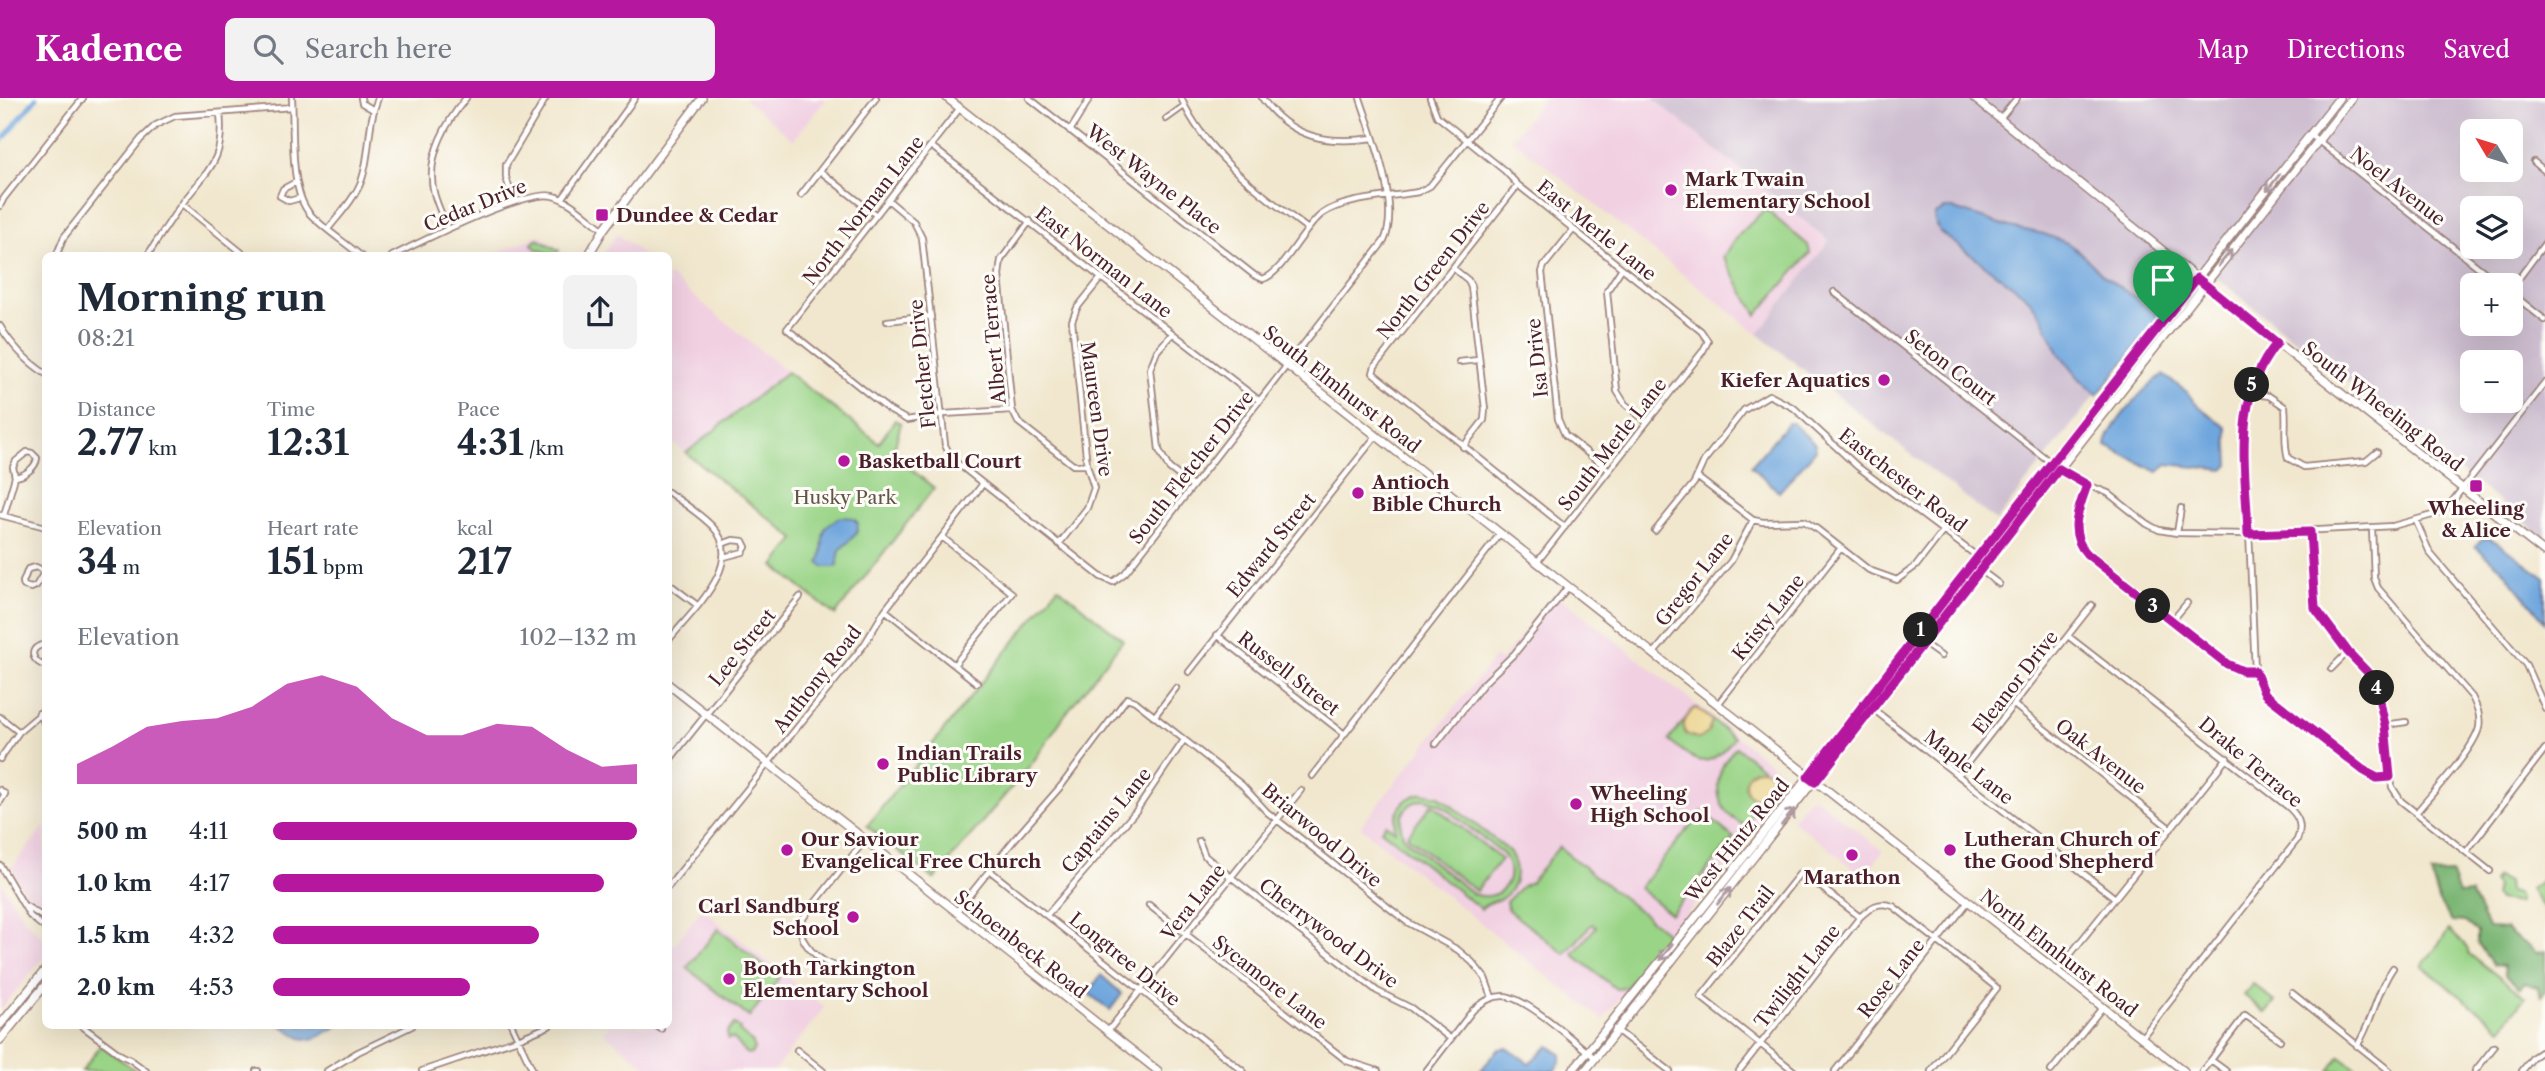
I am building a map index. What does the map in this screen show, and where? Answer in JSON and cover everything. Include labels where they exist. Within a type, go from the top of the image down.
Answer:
[{"type":"main road","points":[[590,252],[604,229],[702,98]]},
{"type":"main road","name":"South Elmhurst Road","points":[[947,98],[1812,780]]},
{"type":"main road","name":"South Wheeling Road","points":[[1974,98],[2277,343],[2545,552]]},
{"type":"main road","name":"West Hintz Road","points":[[1585,1071],[1812,780],[1975,560],[2339,98]]},
{"type":"main road","name":"West Hintz Road","points":[[1572,1071],[1873,709],[2352,98]]},
{"type":"main road","name":"Schoenbeck Road","points":[[672,687],[1158,1071]]},
{"type":"main road","name":"North Elmhurst Road","points":[[1812,780],[2185,1071]]},
{"type":"main road","points":[[0,1025],[42,974]]},
{"type":"main road","points":[[0,1040],[42,989]]},
{"type":"street","points":[[0,206],[83,98]]},
{"type":"street","points":[[292,98],[296,182],[300,198],[310,214],[356,252]]},
{"type":"street","points":[[360,98],[362,103],[372,109]]},
{"type":"street","points":[[328,229],[362,181],[372,109],[378,98]]},
{"type":"street","points":[[448,229],[433,191],[432,168],[444,129],[466,98]]},
{"type":"street","points":[[513,201],[506,177],[506,165],[546,98]]},
{"type":"street","points":[[604,229],[562,199],[635,98]]},
{"type":"street","points":[[801,195],[876,98]]},
{"type":"street","name":"West Wayne Place","points":[[1029,98],[1254,275],[1263,279],[1274,272],[1308,229]]},
{"type":"street","points":[[1070,131],[1090,98]]},
{"type":"street","points":[[1181,98],[1209,144],[1242,179],[1308,229],[1321,215],[1339,205],[1418,192],[1430,186],[1501,98]]},
{"type":"street","points":[[1262,98],[1287,125],[1316,138],[1345,142],[1373,138]]},
{"type":"street","name":"South Fletcher Drive","points":[[1113,582],[1125,573],[1384,241],[1390,226],[1388,197],[1360,98]]},
{"type":"street","name":"East Merle Lane","points":[[1430,98],[1437,116],[1573,230],[1701,331],[1707,341]]},
{"type":"street","points":[[2000,119],[2017,98]]},
{"type":"street","points":[[1166,119],[1184,106]]},
{"type":"street","points":[[58,252],[64,237],[141,139],[156,125],[175,116],[292,107]]},
{"type":"street","name":"North Norman Lane","points":[[943,414],[908,420],[889,410],[787,329],[960,108]]},
{"type":"street","points":[[150,252],[182,204],[213,165],[222,135],[220,113]]},
{"type":"street","name":"Noel Avenue","points":[[2311,135],[2486,273]]},
{"type":"street","name":"East Norman Lane","points":[[931,146],[1260,401]]},
{"type":"street","points":[[2534,162],[2545,171]]},
{"type":"street","points":[[820,172],[876,215]]},
{"type":"street","points":[[296,182],[283,189],[280,196],[289,201],[300,198]]},
{"type":"street","name":"North Green Drive","points":[[1463,447],[1373,373],[1375,366],[1518,185]]},
{"type":"street","name":"Cedar Drive","points":[[399,252],[513,201],[538,195],[552,195],[562,199]]},
{"type":"street","name":"Fletcher Drive","points":[[888,200],[914,222],[922,238],[945,445],[952,459],[1101,577],[1113,582]]},
{"type":"street","points":[[182,204],[241,252]]},
{"type":"street","name":"Albert Terrace","points":[[1030,221],[1001,260],[999,275],[1012,410],[1018,422],[1073,466],[1087,465]]},
{"type":"street","name":"Isa Drive","points":[[1573,230],[1542,272],[1558,419],[1565,435],[1609,470]]},
{"type":"street","points":[[2523,274],[2545,243]]},
{"type":"street","points":[[1453,268],[1466,278],[1471,286],[1485,417],[1463,447],[1565,527]]},
{"type":"street","points":[[1622,268],[1606,291],[1618,391],[1625,404],[1647,422]]},
{"type":"street","name":"Maureen Drive","points":[[1059,544],[1087,508],[1094,488],[1087,465],[1072,321],[1077,308],[1101,278]]},
{"type":"street","name":"Seton Court","points":[[1834,292],[2059,469],[2108,493],[2147,524],[2159,530],[2177,533],[2248,534],[2372,528],[2401,525],[2436,514],[2451,503],[2545,383]]},
{"type":"street","points":[[2523,301],[2545,320]]},
{"type":"street","points":[[887,321],[931,316]]},
{"type":"street","points":[[0,326],[28,362],[42,371]]},
{"type":"street","points":[[1171,334],[1157,351],[1150,369],[1159,450],[1169,468],[1192,486]]},
{"type":"street","name":"South Merle Lane","points":[[1536,562],[1703,351],[1707,341]]},
{"type":"street","points":[[2277,343],[2255,377],[2244,414],[2255,671],[2265,694],[2276,703],[2363,770],[2377,778],[2390,777]]},
{"type":"street","points":[[1459,362],[1478,360]]},
{"type":"street","points":[[2250,393],[2269,396],[2285,407],[2287,421],[2284,445],[2288,457],[2305,467],[2366,461],[2378,452]]},
{"type":"street","name":"Eastchester Road","points":[[1697,477],[1704,461],[1744,410],[1769,395],[1794,408],[1858,467],[1944,530],[1983,566]]},
{"type":"street","points":[[943,414],[1012,410]]},
{"type":"street","name":"Edward Street","points":[[1189,672],[1376,436]]},
{"type":"street","points":[[15,477],[25,474],[36,462],[37,458],[32,453],[27,452],[13,467],[15,477],[2,514],[42,526]]},
{"type":"street","points":[[1656,531],[1697,477],[1753,520],[1804,521],[1875,574],[1897,579],[1916,566],[1944,530]]},
{"type":"street","name":"Anthony Road","points":[[672,882],[864,645],[885,610],[982,485]]},
{"type":"street","points":[[2087,485],[2075,523],[2076,535],[2082,548],[2232,668],[2255,671]]},
{"type":"street","points":[[672,495],[713,527],[724,546],[724,565],[717,579],[672,636]]},
{"type":"street","points":[[2177,533],[2181,508]]},
{"type":"street","name":"Gregor Lane","points":[[1653,653],[1706,587],[1731,561],[1753,520]]},
{"type":"street","points":[[2416,521],[2430,553],[2526,665],[2545,708]]},
{"type":"street","points":[[2372,528],[2374,578],[2378,588],[2472,696],[2480,717],[2471,745],[2416,813]]},
{"type":"street","points":[[2310,532],[2315,608],[2348,652],[2375,680],[2385,725],[2390,777],[2397,797],[2490,871]]},
{"type":"street","points":[[1312,776],[1500,534]]},
{"type":"street","points":[[942,537],[1012,593],[954,665]]},
{"type":"street","points":[[724,546],[739,540],[743,541],[746,547],[743,552],[724,557]]},
{"type":"street","name":"Kristy Lane","points":[[1718,704],[1841,548]]},
{"type":"street","points":[[1975,560],[1999,584]]},
{"type":"street","points":[[42,569],[28,569],[24,586],[31,589],[42,575]]},
{"type":"street","points":[[672,586],[697,605]]},
{"type":"street","points":[[1436,744],[1466,704],[1515,653],[1568,587]]},
{"type":"street","name":"Lee Street","points":[[672,757],[800,597]]},
{"type":"street","points":[[2172,621],[2188,603]]},
{"type":"street","name":"Eleanor Drive","points":[[1958,775],[2092,605]]},
{"type":"street","points":[[885,610],[977,683]]},
{"type":"street","name":"Russell Street","points":[[1217,635],[1343,733]]},
{"type":"street","name":"Drake Terrace","points":[[2068,636],[2295,812],[2300,826],[2299,836],[2142,1037]]},
{"type":"street","points":[[1923,643],[1941,656]]},
{"type":"street","points":[[42,645],[33,651],[37,662],[42,664]]},
{"type":"street","points":[[2331,669],[2348,652]]},
{"type":"street","points":[[1154,717],[1176,688]]},
{"type":"street","name":"Briarwood Drive","points":[[989,870],[1061,786],[1126,698],[1135,701],[1242,785],[1276,819],[1407,922],[1458,950],[1482,973],[1492,997]]},
{"type":"street","name":"Oak Avenue","points":[[2014,705],[2171,829]]},
{"type":"street","name":"Maple Lane","points":[[1873,709],[2115,898]]},
{"type":"street","points":[[0,759],[19,732],[42,711]]},
{"type":"street","points":[[39,713],[42,719]]},
{"type":"street","points":[[0,717],[19,732]]},
{"type":"street","points":[[2385,725],[2406,722]]},
{"type":"street","name":"Captains Lane","points":[[1047,915],[1136,811],[1184,740]]},
{"type":"street","points":[[2466,852],[2545,750]]},
{"type":"street","points":[[2056,971],[2227,758]]},
{"type":"street","points":[[0,790],[5,794],[0,802]]},
{"type":"street","name":"Vera Lane","points":[[1108,1032],[1301,790]]},
{"type":"street","points":[[839,966],[831,966],[807,947],[800,925],[864,841]]},
{"type":"street","name":"Cherrywood Drive","points":[[1199,841],[1205,856],[1231,877],[1377,991],[1411,1008],[1451,1039]]},
{"type":"street","points":[[0,865],[30,916],[42,926]]},
{"type":"street","points":[[956,912],[989,870]]},
{"type":"street","name":"Longtree Drive","points":[[989,870],[1243,1071]]},
{"type":"street","name":"Blaze Trail","points":[[1761,1045],[1702,998],[1801,872],[1860,917]]},
{"type":"street","name":"Rose Lane","points":[[1835,1071],[1968,901]]},
{"type":"street","name":"Twilight Lane","points":[[1740,1071],[1869,909],[1881,903],[1893,906],[1937,941]]},
{"type":"street","points":[[24,904],[42,916]]},
{"type":"street","name":"Sycamore Lane","points":[[1149,905],[1347,1061],[1378,1071]]},
{"type":"street","points":[[1931,1071],[1997,988],[1937,941]]},
{"type":"street","points":[[2357,1046],[2366,1031],[2384,980],[2393,968]]},
{"type":"street","points":[[2292,993],[2390,1071]]},
{"type":"street","points":[[1426,1071],[1474,1010],[1492,997],[1507,996],[1520,1000],[1595,1058]]},
{"type":"street","points":[[2051,1071],[2102,1008]]},
{"type":"street","points":[[2202,1071],[2245,1015],[2280,1040]]},
{"type":"street","points":[[1609,1025],[1670,1071]]},
{"type":"street","points":[[86,1029],[146,1071]]},
{"type":"street","points":[[327,1071],[406,1029]]},
{"type":"street","points":[[513,1029],[533,1071]]},
{"type":"street","points":[[422,1071],[542,1029]]},
{"type":"street","points":[[1761,1045],[1794,1071]]},
{"type":"street","points":[[2475,1071],[2494,1047]]},
{"type":"street","points":[[2522,1071],[2533,1057],[2545,1049]]},
{"type":"street","points":[[797,1050],[823,1071]]},
{"type":"street","points":[[2211,1060],[2226,1071]]},
{"type":"shaded area","points":[[744,98],[827,98],[793,140]]},
{"type":"shaded area","name":"Mark Twain Elementary School","points":[[1544,98],[1652,98],[1829,241],[1758,334],[1512,139]]},
{"type":"shaded area","points":[[1652,98],[2545,98],[2545,538],[2199,264],[1996,521],[1758,334],[1829,241]]},
{"type":"shaded area","points":[[617,234],[640,252],[605,252]]},
{"type":"shaded area","points":[[539,235],[562,252],[499,252]]},
{"type":"shaded area","points":[[672,278],[787,372],[686,453],[672,441]]},
{"type":"shaded area","name":"Wheeling High School","points":[[1555,593],[1793,781],[1603,1020],[1360,827],[1495,657],[1501,661]]},
{"type":"shaded area","points":[[1814,797],[1883,851],[1864,876],[1792,820],[1809,798]]},
{"type":"shaded area","points":[[42,830],[42,909],[20,886],[12,867]]},
{"type":"shaded area","points":[[1,883],[23,918],[42,937],[42,960],[0,1010]]},
{"type":"shaded area","name":"Booth Tarkington Elementary School","points":[[702,909],[825,1007],[774,1071],[652,1071],[604,1033],[607,1029],[672,1029],[672,947]]},
{"type":"green space","points":[[1765,209],[1808,245],[1810,253],[1757,315],[1723,257],[1739,235]]},
{"type":"green space","points":[[537,239],[559,250],[546,252],[536,249],[532,244]]},
{"type":"green space","name":"Husky Park","points":[[787,372],[879,443],[895,420],[901,423],[893,454],[934,488],[835,615],[774,566],[795,539],[686,453]]},
{"type":"green space","points":[[1058,587],[1123,640],[1064,716],[1033,762],[934,879],[867,826]]},
{"type":"green space","points":[[1697,708],[1734,738],[1725,749],[1709,760],[1695,759],[1669,740],[1693,709]]},
{"type":"green space","points":[[1736,747],[1774,777],[1776,783],[1744,825],[1725,810],[1718,789],[1722,767]]},
{"type":"green space","points":[[1422,793],[1439,796],[1509,851],[1515,863],[1516,876],[1508,893],[1481,909],[1381,830],[1386,824],[1395,831],[1401,806]],"holes":[[[1424,799],[1440,804],[1504,855],[1510,873],[1508,881],[1498,892],[1482,896],[1473,894],[1405,839],[1401,819],[1406,809]]]},
{"type":"green space","points":[[1432,804],[1501,859],[1476,891],[1407,836]]},
{"type":"green space","points":[[1702,812],[1734,838],[1671,914],[1639,888]]},
{"type":"green space","points":[[1559,847],[1667,933],[1667,937],[1626,988],[1616,989],[1573,954],[1596,927],[1592,924],[1565,954],[1508,910],[1506,902],[1522,886],[1531,882]]},
{"type":"green space","points":[[2451,873],[2459,894],[2471,893],[2488,928],[2506,929],[2536,953],[2545,951],[2545,991],[2541,996],[2538,987],[2525,983],[2520,988],[2505,975],[2504,966],[2493,965],[2477,942],[2477,932],[2465,922],[2452,921],[2440,904],[2431,874]]},
{"type":"green space","points":[[2496,877],[2508,882],[2509,892],[2517,894],[2517,903],[2499,900],[2494,896],[2496,887],[2493,881]]},
{"type":"green space","points":[[2545,878],[2545,910],[2530,889]]},
{"type":"green space","points":[[718,929],[779,978],[749,1017],[687,968]]},
{"type":"green space","points":[[2449,930],[2467,947],[2469,954],[2525,997],[2501,1028],[2422,966]]},
{"type":"green space","points":[[2253,984],[2275,1002],[2266,1013],[2244,995]]},
{"type":"green space","points":[[734,1024],[753,1043],[751,1054],[747,1054],[733,1038],[728,1039],[727,1033]]},
{"type":"green space","points":[[101,1045],[136,1071],[82,1071]]},
{"type":"green space","points":[[2340,1056],[2359,1070],[2329,1071]]},
{"type":"sand","points":[[1697,708],[1712,720],[1708,733],[1699,739],[1686,734],[1684,727],[1693,709]]},
{"type":"sand","points":[[1760,769],[1770,774],[1775,784],[1770,794],[1760,799],[1750,794],[1745,784],[1750,774]]},
{"type":"water","points":[[1945,209],[1954,209],[2010,227],[2044,234],[2067,243],[2102,274],[2161,317],[2097,395],[2059,353],[2042,317],[2026,296],[1940,232],[1934,218],[1935,214]]},
{"type":"water","points":[[2163,375],[2187,392],[2195,403],[2227,428],[2229,465],[2224,470],[2167,464],[2158,472],[2106,446],[2113,429],[2128,407]]},
{"type":"water","points":[[1788,423],[1792,423],[1815,444],[1816,450],[1779,492],[1751,466]]},
{"type":"water","points":[[840,517],[856,521],[857,533],[840,550],[837,567],[825,567],[819,563],[824,531]]},
{"type":"water","points":[[2488,538],[2499,543],[2545,578],[2545,622],[2503,570],[2475,546],[2482,539]]},
{"type":"water","points":[[1101,975],[1122,994],[1110,1010],[1088,993]]},
{"type":"water","points":[[287,1029],[332,1029],[312,1040],[301,1038]]},
{"type":"water","points":[[1549,1046],[1561,1054],[1561,1061],[1554,1071],[1480,1071],[1499,1049],[1507,1048],[1529,1063]]},
{"type":"waterway","points":[[5,137],[36,98]]},
{"type":"waterway","points":[[0,146],[5,137]]},
{"type":"place","name":"Mark Twain Elementary School","points":[[1671,190]]},
{"type":"place","name":"Dundee & Cedar","points":[[602,215]]},
{"type":"place","name":"Kiefer Aquatics","points":[[1884,380]]},
{"type":"place","name":"Basketball Court","points":[[844,461]]},
{"type":"place","name":"Wheeling & Alice","points":[[2476,486]]},
{"type":"place","name":"Antioch Bible Church","points":[[1358,493]]},
{"type":"place","name":"Indian Trails Public Library","points":[[883,764]]},
{"type":"place","name":"Wheeling High School","points":[[1576,804]]},
{"type":"place","name":"Our Saviour Evangelical Free Church","points":[[787,850]]},
{"type":"place","name":"Lutheran Church of the Good Shepherd","points":[[1950,850]]},
{"type":"place","name":"Marathon","points":[[1852,855]]},
{"type":"place","name":"Carl Sandburg School","points":[[853,917]]},
{"type":"place","name":"Booth Tarkington Elementary School","points":[[729,979]]},
{"type":"route","points":[[2197,278],[2277,343],[2255,377],[2244,414],[2248,534],[2310,532],[2315,608],[2348,652],[2375,680],[2385,725],[2390,777],[2377,778],[2363,770],[2265,694],[2255,671],[2232,668],[2087,554],[2078,541],[2075,523],[2087,485],[2059,469],[1815,782],[1808,777],[1955,586],[2163,322],[2197,278]]}]
